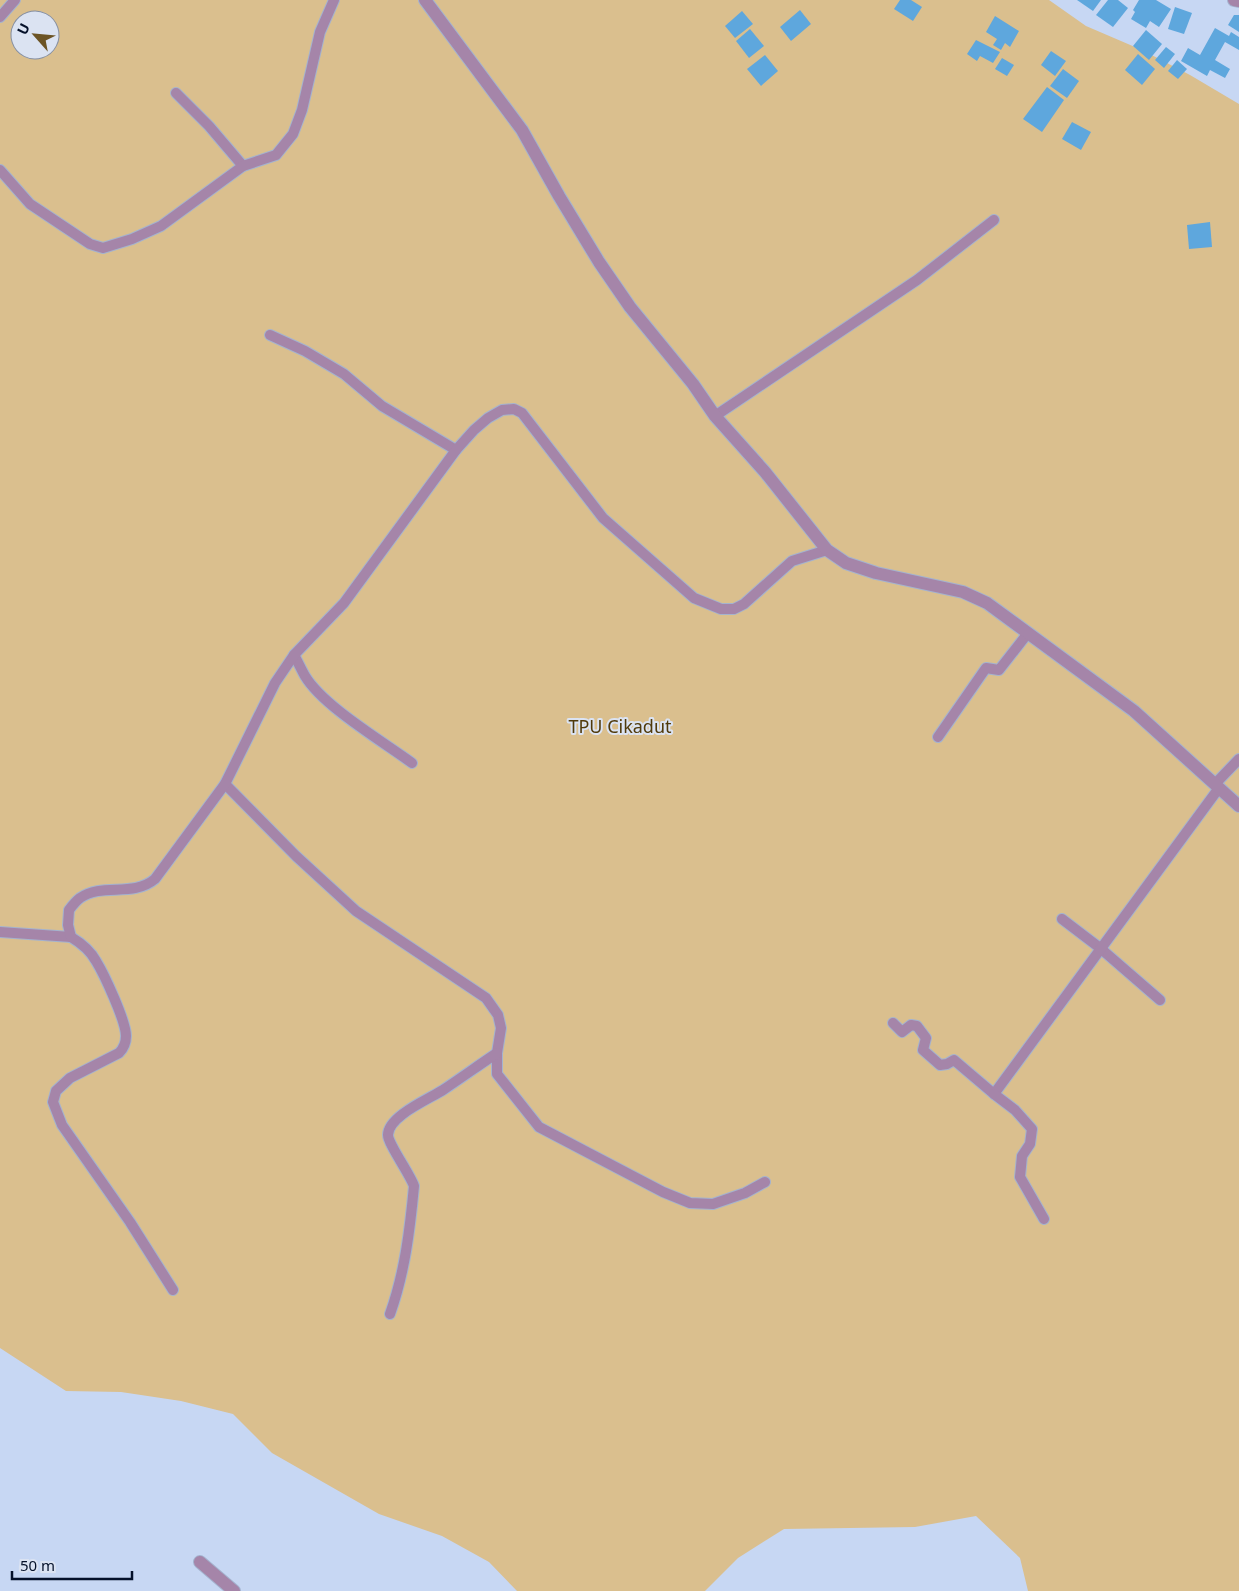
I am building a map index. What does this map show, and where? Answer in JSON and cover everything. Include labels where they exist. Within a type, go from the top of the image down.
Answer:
[{"type":"street","points":[[426,0],[522,130],[559,196],[620,292],[715,416],[765,472],[827,550],[846,563],[876,573],[963,592],[987,602],[1134,711],[1239,806]]},
{"type":"street","points":[[1234,0],[1239,1]]},
{"type":"street","points":[[200,1562],[234,1591]]},
{"type":"lane","points":[[0,17],[15,0]]},
{"type":"lane","points":[[0,170],[30,204],[90,244],[103,248],[161,226],[243,166],[276,155],[293,134],[302,110],[320,32],[334,0]]},
{"type":"lane","points":[[176,93],[209,126],[243,166]]},
{"type":"lane","points":[[715,416],[917,280],[994,220]]},
{"type":"lane","points":[[270,335],[306,351],[336,370],[382,406],[456,450]]},
{"type":"lane","points":[[71,937],[68,926],[69,910],[80,898],[99,891],[136,889],[147,886],[155,879],[225,784],[275,683],[294,655],[344,603],[456,450],[488,418],[502,410],[514,409],[522,413],[603,518],[694,598],[721,609],[734,609],[744,604],[792,561],[827,550]]},
{"type":"lane","points":[[938,737],[986,668],[999,670],[1028,633]]},
{"type":"lane","points":[[294,655],[305,676],[316,690],[359,726],[412,763]]},
{"type":"lane","points":[[994,1094],[1039,1036],[1100,948],[1217,786],[1239,759]]},
{"type":"lane","points":[[225,784],[296,856],[356,911],[486,998],[498,1015],[501,1028],[496,1053],[497,1074],[539,1127],[663,1192],[690,1203],[713,1204],[745,1193],[765,1182]]},
{"type":"lane","points":[[1062,919],[1100,948],[1160,1000]]},
{"type":"lane","points":[[0,932],[71,937],[82,944],[95,960],[126,1034],[124,1048],[119,1053],[70,1078],[56,1091],[53,1102],[62,1126],[130,1222],[173,1290]]},
{"type":"lane","points":[[893,1023],[902,1032],[911,1025],[917,1026],[926,1038],[923,1050],[940,1065],[954,1060],[1015,1110],[1032,1129],[1030,1144],[1022,1156],[1020,1177],[1044,1219]]},
{"type":"lane","points":[[390,1314],[401,1281],[414,1186],[410,1174],[390,1142],[388,1134],[392,1125],[414,1105],[440,1092],[496,1053]]},
{"type":"green space","name":"TPU Cikadut","points":[[0,0],[1049,0],[1086,26],[1142,50],[1190,75],[1239,104],[1239,1591],[1028,1591],[1020,1558],[976,1516],[915,1527],[784,1529],[738,1558],[705,1591],[517,1591],[489,1562],[442,1536],[379,1514],[272,1453],[233,1414],[181,1401],[121,1392],[66,1391],[0,1348]]},
{"type":"building","points":[[900,0],[911,0],[922,7],[913,21],[894,9]]},
{"type":"building","points":[[1077,0],[1101,0],[1093,11]]},
{"type":"building","points":[[1108,0],[1118,0],[1128,8],[1113,27],[1096,15]]},
{"type":"building","points":[[1139,0],[1156,0],[1171,9],[1159,27],[1150,21],[1146,28],[1131,19],[1135,12],[1133,10]]},
{"type":"building","points":[[1175,7],[1192,13],[1184,34],[1168,29]]},
{"type":"building","points":[[800,10],[811,24],[791,41],[780,27]]},
{"type":"building","points":[[742,11],[753,24],[735,38],[725,26]]},
{"type":"building","points":[[1234,15],[1239,15],[1239,32],[1228,25]]},
{"type":"building","points":[[995,16],[1019,31],[1010,47],[1005,43],[1001,50],[993,45],[997,39],[986,32]]},
{"type":"building","points":[[1215,28],[1229,36],[1231,32],[1239,37],[1239,50],[1225,42],[1215,60],[1230,69],[1225,78],[1210,70],[1207,76],[1181,61],[1188,48],[1200,55]]},
{"type":"building","points":[[750,29],[764,46],[749,58],[736,41]]},
{"type":"building","points":[[1146,30],[1162,44],[1149,60],[1133,46]]},
{"type":"building","points":[[976,40],[1000,52],[993,63],[980,56],[977,61],[967,54]]},
{"type":"building","points":[[1166,47],[1175,54],[1164,68],[1155,60]]},
{"type":"building","points":[[1051,51],[1066,61],[1055,76],[1041,65]]},
{"type":"building","points":[[1138,54],[1155,69],[1142,85],[1125,70]]},
{"type":"building","points":[[765,55],[778,71],[761,86],[747,69]]},
{"type":"building","points":[[1002,58],[1014,65],[1007,76],[995,69]]},
{"type":"building","points":[[1177,60],[1187,69],[1178,79],[1168,71]]},
{"type":"building","points":[[1063,69],[1079,81],[1067,98],[1050,86]]},
{"type":"building","points":[[1047,87],[1064,100],[1042,132],[1023,119]]},
{"type":"building","points":[[1072,122],[1091,132],[1081,150],[1062,139]]},
{"type":"building","points":[[1210,222],[1212,247],[1189,249],[1187,225]]}]
